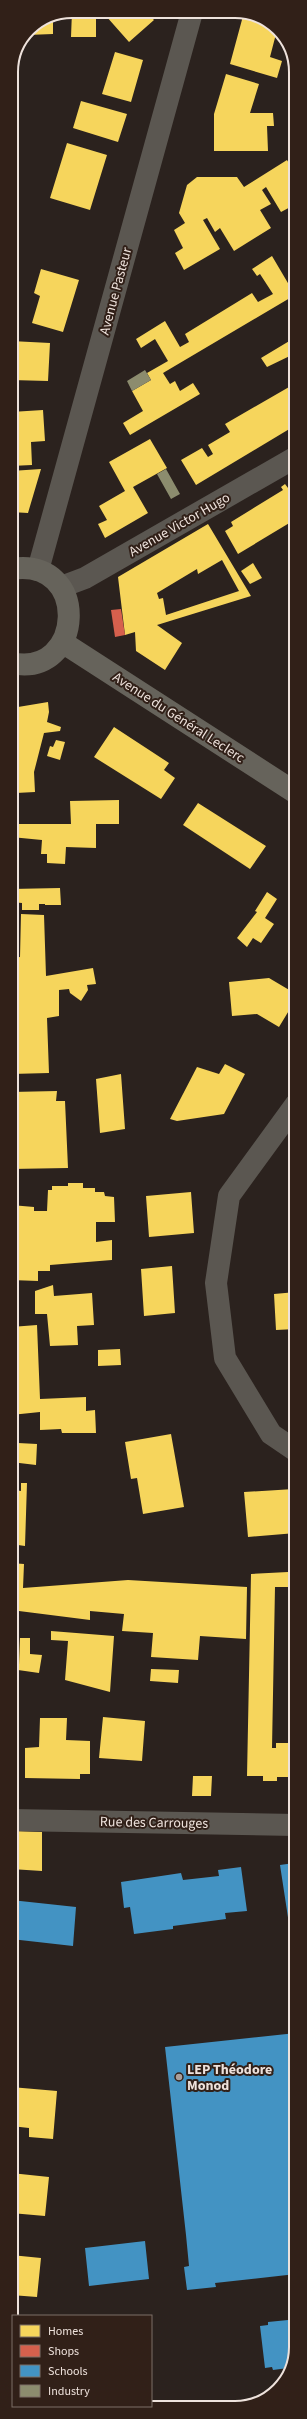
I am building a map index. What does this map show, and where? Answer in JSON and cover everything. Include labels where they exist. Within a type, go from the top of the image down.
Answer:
[{"type":"street","name":"Avenue Pasteur","points":[[38,570],[190,18]]},
{"type":"street","name":"Avenue Victor Hugo","points":[[61,588],[85,578],[289,461]]},
{"type":"street","points":[[18,568],[38,570],[51,577],[61,588],[68,600],[70,615],[68,629],[62,642],[43,659],[31,663],[18,663]]},
{"type":"street","name":"Avenue du Général Leclerc","points":[[62,642],[289,788]]},
{"type":"street","points":[[289,1114],[229,1196],[216,1283],[225,1358],[271,1434],[289,1446]]},
{"type":"street","name":"Rue des Carrouges","points":[[18,1820],[289,1825]]},
{"type":"building: Homes","points":[[72,18],[96,18],[96,37],[71,37]]},
{"type":"building: Homes","points":[[108,18],[152,18],[154,20],[129,42]]},
{"type":"building: Homes","points":[[242,18],[262,25],[276,36],[270,57],[282,61],[277,78],[230,64]]},
{"type":"building: Homes","points":[[53,21],[53,34],[33,35],[42,27]]},
{"type":"building: Homes","points":[[115,52],[143,60],[131,102],[102,94]]},
{"type":"building: Homes","points":[[226,74],[259,84],[250,113],[273,113],[274,126],[267,126],[268,151],[214,151],[214,114]]},
{"type":"building: Homes","points":[[81,101],[127,114],[118,142],[73,128]]},
{"type":"building: Homes","points":[[67,143],[107,155],[90,210],[50,198]]},
{"type":"building: Homes","points":[[287,160],[289,163],[289,208],[281,212],[266,187],[262,190],[271,204],[260,210],[271,228],[234,251],[220,228],[215,232],[207,218],[203,220],[220,249],[184,270],[175,253],[183,248],[174,230],[185,223],[179,213],[187,185],[197,177],[237,177],[244,187]]},
{"type":"building: Homes","points":[[272,256],[289,285],[289,299],[163,373],[170,384],[175,381],[180,391],[193,383],[200,394],[130,435],[123,423],[143,411],[132,391],[151,380],[147,373],[168,361],[155,339],[141,348],[136,339],[165,321],[180,347],[189,342],[185,334],[252,293],[258,302],[273,294],[260,274],[257,276],[252,269]]},
{"type":"building: Homes","points":[[41,269],[79,280],[63,332],[32,323],[40,296],[34,293]]},
{"type":"building: Homes","points":[[18,341],[50,343],[48,381],[18,380]]},
{"type":"building: Homes","points":[[289,341],[289,356],[267,367],[261,358]]},
{"type":"building: Homes","points":[[289,387],[289,429],[196,485],[181,460],[202,448],[208,457],[213,454],[208,445],[230,432],[225,424]]},
{"type":"building: Homes","points":[[43,410],[45,441],[31,442],[32,465],[18,466],[18,412]]},
{"type":"building: Homes","points":[[150,439],[167,468],[133,487],[148,513],[105,538],[98,524],[107,520],[99,506],[125,491],[109,462]]},
{"type":"building: Homes","points":[[41,469],[28,513],[18,512],[18,471]]},
{"type":"building: Homes","points":[[285,484],[289,488],[289,523],[238,554],[225,531],[233,526],[231,522],[283,490],[281,487]]},
{"type":"building: Homes","points":[[208,524],[251,596],[157,625],[182,643],[165,670],[136,651],[135,632],[125,635],[118,577]],"holes":[[[222,560],[239,591],[166,615],[163,598],[159,599],[157,593],[197,569],[198,574]]]},
{"type":"building: Homes","points":[[253,563],[262,578],[250,584],[241,571]]},
{"type":"building: Homes","points":[[48,702],[49,712],[47,722],[61,727],[60,731],[44,733],[34,772],[35,792],[18,793],[18,707]]},
{"type":"building: Homes","points":[[114,727],[169,763],[164,770],[175,778],[161,799],[94,757]]},
{"type":"building: Homes","points":[[56,740],[65,742],[60,760],[47,756],[50,746],[53,747]]},
{"type":"building: Homes","points":[[119,800],[119,824],[96,824],[96,848],[66,847],[65,864],[47,863],[47,854],[41,854],[42,840],[18,838],[18,824],[71,824],[70,801]]},
{"type":"building: Homes","points":[[198,803],[266,846],[250,869],[183,825]]},
{"type":"building: Homes","points":[[60,888],[61,905],[39,904],[39,910],[22,910],[22,903],[18,903],[18,889]]},
{"type":"building: Homes","points":[[267,892],[277,899],[265,918],[274,924],[261,943],[253,938],[247,947],[237,938],[257,912],[255,911]]},
{"type":"building: Homes","points":[[21,914],[44,915],[46,976],[93,968],[96,984],[87,985],[88,990],[81,1001],[70,993],[69,989],[59,990],[59,1016],[47,1018],[49,1073],[18,1074],[18,957],[20,957]]},
{"type":"building: Homes","points":[[269,978],[289,990],[289,1011],[279,1027],[257,1014],[232,1016],[229,982]]},
{"type":"building: Homes","points":[[225,1064],[245,1074],[224,1114],[177,1121],[170,1119],[197,1067],[219,1074]]},
{"type":"building: Homes","points":[[121,1074],[125,1129],[100,1133],[96,1079]]},
{"type":"building: Homes","points":[[57,1091],[56,1101],[65,1101],[68,1168],[18,1169],[18,1092]]},
{"type":"building: Homes","points":[[68,1183],[83,1183],[83,1188],[95,1188],[95,1192],[104,1192],[105,1196],[114,1197],[115,1222],[96,1222],[96,1242],[112,1240],[112,1260],[50,1265],[50,1271],[38,1271],[38,1281],[18,1280],[18,1206],[34,1207],[34,1211],[47,1211],[48,1190],[52,1190],[52,1186],[68,1186]]},
{"type":"building: Homes","points":[[191,1192],[194,1233],[149,1237],[146,1196]]},
{"type":"building: Homes","points":[[172,1266],[175,1313],[144,1316],[141,1269]]},
{"type":"building: Homes","points":[[53,1285],[54,1296],[92,1293],[94,1325],[77,1326],[78,1345],[50,1346],[47,1314],[35,1314],[35,1291]]},
{"type":"building: Homes","points":[[289,1293],[289,1329],[276,1330],[274,1294]]},
{"type":"building: Homes","points":[[37,1325],[40,1399],[86,1397],[86,1411],[95,1410],[96,1433],[62,1433],[61,1429],[40,1430],[40,1412],[18,1414],[18,1326]]},
{"type":"building: Homes","points":[[120,1349],[121,1365],[98,1366],[98,1350]]},
{"type":"building: Homes","points":[[171,1434],[184,1507],[143,1514],[137,1478],[131,1479],[125,1442]]},
{"type":"building: Homes","points":[[18,1443],[37,1444],[36,1465],[18,1463]]},
{"type":"building: Homes","points":[[21,1483],[27,1483],[25,1546],[18,1545],[18,1490],[21,1491]]},
{"type":"building: Homes","points":[[289,1489],[289,1534],[248,1537],[244,1492]]},
{"type":"building: Homes","points":[[18,1564],[24,1564],[23,1588],[128,1580],[247,1587],[246,1639],[200,1636],[198,1660],[151,1657],[153,1633],[122,1631],[124,1614],[90,1611],[90,1620],[18,1611]]},
{"type":"building: Homes","points":[[288,1572],[288,1587],[275,1587],[272,1748],[276,1748],[276,1743],[289,1743],[289,1777],[277,1777],[277,1781],[263,1781],[263,1776],[247,1776],[251,1574]]},
{"type":"building: Homes","points":[[51,1631],[114,1636],[110,1692],[65,1680],[68,1641],[51,1640]]},
{"type":"building: Homes","points":[[18,1637],[20,1665],[20,1638],[30,1638],[30,1654],[42,1655],[39,1673],[18,1670]]},
{"type":"building: Homes","points":[[151,1669],[179,1670],[178,1683],[150,1681]]},
{"type":"building: Homes","points":[[103,1717],[145,1721],[142,1761],[99,1758]]},
{"type":"building: Homes","points":[[40,1718],[67,1718],[66,1740],[90,1741],[90,1774],[80,1774],[80,1779],[25,1778],[25,1748],[39,1747]]},
{"type":"building: Homes","points":[[193,1776],[212,1776],[211,1796],[192,1796]]},
{"type":"building: Homes","points":[[18,1831],[42,1832],[42,1871],[18,1869]]},
{"type":"building: Homes","points":[[18,2088],[57,2091],[53,2139],[29,2137],[29,2128],[18,2127]]},
{"type":"building: Homes","points":[[18,2174],[49,2177],[45,2216],[18,2214]]},
{"type":"building: Homes","points":[[18,2256],[41,2258],[37,2297],[18,2296]]},
{"type":"building: Shops","points":[[121,609],[125,635],[115,637],[111,610]]},
{"type":"building: Schools","points":[[289,1864],[289,1924],[280,1865]]},
{"type":"building: Schools","points":[[241,1867],[247,1911],[225,1913],[226,1919],[173,1926],[173,1929],[134,1934],[130,1907],[124,1908],[121,1882],[181,1873],[183,1880],[219,1876],[218,1870]]},
{"type":"building: Schools","points":[[18,1901],[76,1907],[73,1946],[18,1940]]},
{"type":"building: Schools","points":[[289,2034],[289,2275],[215,2283],[216,2287],[187,2290],[184,2267],[189,2266],[165,2047]]},
{"type":"building: Schools","points":[[145,2241],[149,2279],[89,2286],[85,2248]]},
{"type":"building: Schools","points":[[288,2320],[289,2347],[285,2368],[273,2370],[272,2367],[265,2368],[260,2326],[268,2325],[268,2322]]},
{"type":"building: Industry","points":[[145,370],[151,380],[132,391],[127,381]]},
{"type":"building: Industry","points":[[166,469],[180,494],[171,499],[157,474]]},
{"type":"place","name":"LEP Théodore Monod","points":[[179,2077]]}]
